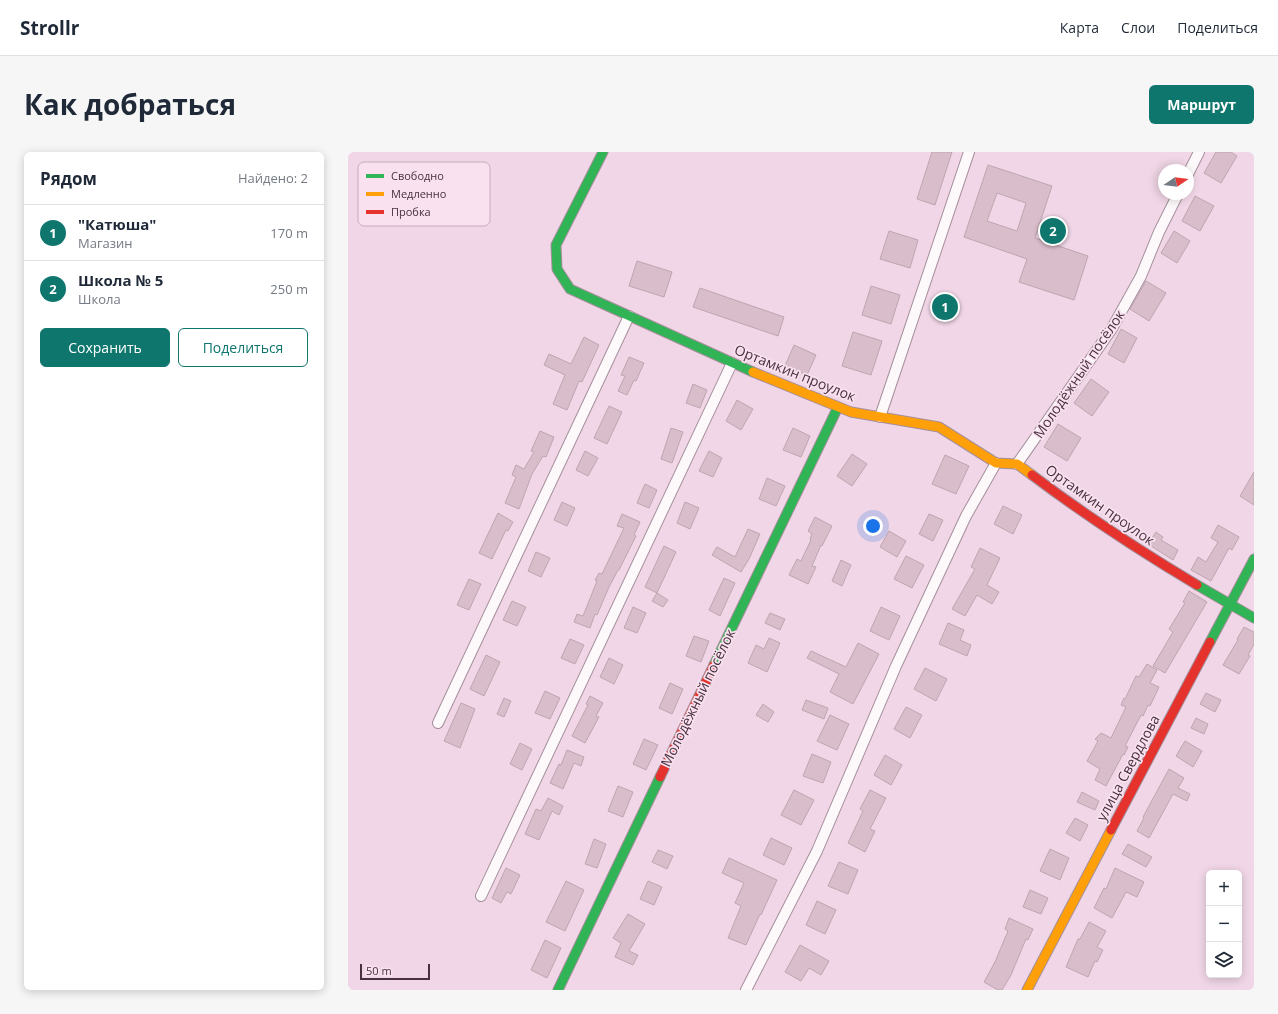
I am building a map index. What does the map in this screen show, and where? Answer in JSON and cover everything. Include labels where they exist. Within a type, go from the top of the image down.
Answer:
[{"type":"street","name":"Ортамкин проулок","points":[[603,152],[556,245],[557,270],[570,289],[732,362],[838,407],[851,412],[939,427],[996,463],[1017,464],[1072,505],[1149,556],[1254,618]]},
{"type":"street","points":[[880,417],[969,152]]},
{"type":"street","points":[[1193,164],[1199,152]]},
{"type":"street","name":"Молодёжный посёлок","points":[[1017,464],[1111,330],[1141,276],[1159,232],[1175,200]]},
{"type":"street","points":[[438,723],[629,316]]},
{"type":"street","points":[[481,896],[732,362]]},
{"type":"street","name":"Молодёжный посёлок","points":[[558,990],[838,407]]},
{"type":"street","points":[[746,990],[817,851],[896,666],[966,516],[996,463]]},
{"type":"street","name":"улица Свердлова","points":[[1027,990],[1254,559]]},
{"type":"building","points":[[932,152],[952,152],[935,205],[917,199]]},
{"type":"building","points":[[1216,152],[1231,152],[1237,156],[1221,183],[1204,173]]},
{"type":"building","points":[[988,165],[1052,186],[1035,238],[1088,256],[1074,300],[1019,282],[1027,259],[964,237]],"holes":[[[997,193],[1026,203],[1017,231],[987,221]]]},
{"type":"building","points":[[1195,196],[1214,206],[1200,231],[1182,221]]},
{"type":"building","points":[[889,231],[918,240],[910,268],[880,259]]},
{"type":"building","points":[[1174,231],[1190,241],[1177,263],[1161,253]]},
{"type":"building","points":[[637,261],[672,272],[664,297],[629,286]]},
{"type":"building","points":[[1146,281],[1166,293],[1149,321],[1130,309]]},
{"type":"building","points":[[871,286],[900,295],[891,324],[862,315]]},
{"type":"building","points":[[700,288],[784,317],[778,336],[693,307]]},
{"type":"building","points":[[941,296],[956,303],[949,318],[934,311]]},
{"type":"building","points":[[1121,329],[1137,338],[1124,363],[1108,354]]},
{"type":"building","points":[[853,332],[882,341],[871,375],[842,366]]},
{"type":"building","points":[[584,337],[599,345],[582,382],[579,381],[567,410],[553,404],[565,375],[544,365],[549,354],[571,364]]},
{"type":"building","points":[[794,345],[816,355],[807,375],[785,366]]},
{"type":"building","points":[[629,357],[644,363],[636,381],[634,380],[627,395],[618,391],[625,376],[621,375]]},
{"type":"building","points":[[1091,379],[1109,392],[1092,416],[1074,403]]},
{"type":"building","points":[[693,384],[707,390],[700,408],[686,403]]},
{"type":"building","points":[[737,400],[753,409],[741,430],[726,421]]},
{"type":"building","points":[[609,406],[622,412],[607,444],[594,438]]},
{"type":"building","points":[[1058,424],[1081,438],[1067,461],[1044,447]]},
{"type":"building","points":[[671,428],[683,432],[672,463],[661,459]]},
{"type":"building","points":[[793,428],[810,436],[801,457],[783,450]]},
{"type":"building","points":[[540,431],[554,437],[546,457],[543,456],[532,474],[519,509],[505,503],[516,477],[512,475],[516,465],[524,469],[534,452],[531,451]]},
{"type":"building","points":[[585,451],[598,458],[588,476],[576,470]]},
{"type":"building","points":[[709,451],[722,458],[713,477],[699,471]]},
{"type":"building","points":[[852,454],[867,464],[852,486],[837,476]]},
{"type":"building","points":[[945,455],[969,466],[956,494],[932,484]]},
{"type":"building","points":[[1254,472],[1254,505],[1240,496]]},
{"type":"building","points":[[767,478],[785,486],[776,506],[759,499]]},
{"type":"building","points":[[645,484],[657,490],[649,508],[637,503]]},
{"type":"building","points":[[562,502],[575,508],[567,526],[554,520]]},
{"type":"building","points":[[685,502],[699,508],[690,529],[677,523]]},
{"type":"building","points":[[1003,506],[1022,515],[1013,534],[994,524]]},
{"type":"building","points":[[498,513],[513,522],[508,531],[506,530],[492,559],[479,553]]},
{"type":"building","points":[[622,514],[640,522],[634,535],[636,536],[609,587],[597,615],[595,614],[590,628],[574,622],[577,614],[583,616],[597,581],[595,580],[599,573],[602,574],[624,528],[617,526]]},
{"type":"building","points":[[929,514],[943,520],[933,541],[919,534]]},
{"type":"building","points":[[815,517],[832,526],[822,546],[821,545],[812,566],[816,567],[808,584],[789,575],[797,559],[801,561],[811,540],[812,534],[808,531]]},
{"type":"building","points":[[1218,525],[1239,537],[1232,550],[1229,548],[1211,581],[1191,570],[1198,557],[1206,562],[1218,542],[1211,538]]},
{"type":"building","points":[[748,529],[760,534],[749,559],[741,572],[712,555],[717,547],[735,557]]},
{"type":"building","points":[[889,531],[906,541],[897,557],[880,547]]},
{"type":"building","points":[[1156,532],[1163,537],[1161,540],[1178,550],[1173,560],[1148,544]]},
{"type":"building","points":[[664,546],[676,552],[657,593],[645,587]]},
{"type":"building","points":[[980,548],[1000,558],[987,585],[999,592],[992,604],[977,595],[965,616],[952,609],[975,569],[971,567]]},
{"type":"building","points":[[536,552],[550,558],[541,577],[528,571]]},
{"type":"building","points":[[906,556],[924,565],[912,588],[894,579]]},
{"type":"building","points":[[841,560],[851,565],[842,586],[832,581]]},
{"type":"building","points":[[724,578],[735,583],[720,616],[709,610]]},
{"type":"building","points":[[469,579],[481,584],[469,610],[457,605]]},
{"type":"building","points":[[1189,591],[1207,602],[1165,673],[1153,666],[1173,632],[1169,629],[1185,603],[1183,602]]},
{"type":"building","points":[[657,593],[668,600],[663,607],[652,601]]},
{"type":"building","points":[[512,601],[526,607],[517,626],[503,620]]},
{"type":"building","points":[[633,607],[646,613],[637,633],[624,628]]},
{"type":"building","points":[[881,607],[900,616],[889,640],[870,631]]},
{"type":"building","points":[[770,613],[785,619],[780,630],[765,623]]},
{"type":"building","points":[[948,623],[964,630],[960,640],[971,645],[967,656],[939,644]]},
{"type":"building","points":[[1244,627],[1254,632],[1254,644],[1248,655],[1250,656],[1239,674],[1223,665]]},
{"type":"building","points":[[694,636],[709,641],[701,662],[686,656]]},
{"type":"building","points":[[769,638],[780,643],[767,672],[748,663],[756,645],[764,649]]},
{"type":"building","points":[[570,639],[584,645],[575,664],[561,658]]},
{"type":"building","points":[[858,643],[879,654],[853,704],[830,692],[839,674],[807,658],[811,651],[846,667]]},
{"type":"building","points":[[486,655],[500,662],[484,696],[470,689]]},
{"type":"building","points":[[609,658],[623,665],[614,684],[600,677]]},
{"type":"building","points":[[1147,664],[1157,670],[1150,683],[1159,687],[1150,706],[1148,705],[1143,716],[1141,715],[1125,746],[1128,747],[1106,786],[1095,780],[1100,769],[1087,761],[1098,741],[1095,739],[1101,733],[1111,738],[1126,707],[1121,705],[1124,698],[1125,699],[1136,676],[1139,677]]},
{"type":"building","points":[[925,668],[947,679],[936,701],[914,689]]},
{"type":"building","points":[[670,683],[683,689],[672,714],[659,708]]},
{"type":"building","points":[[545,691],[560,698],[550,719],[535,713]]},
{"type":"building","points":[[1206,693],[1221,700],[1215,712],[1200,704]]},
{"type":"building","points":[[590,696],[603,703],[596,716],[599,717],[585,743],[572,736],[588,705],[586,704]]},
{"type":"building","points":[[504,698],[511,701],[504,717],[497,714]]},
{"type":"building","points":[[806,700],[828,708],[824,719],[802,710]]},
{"type":"building","points":[[461,703],[475,709],[460,748],[444,741]]},
{"type":"building","points":[[763,704],[774,712],[768,722],[756,715]]},
{"type":"building","points":[[906,707],[922,715],[910,738],[894,729]]},
{"type":"building","points":[[830,715],[849,724],[837,750],[817,741]]},
{"type":"building","points":[[1196,718],[1208,724],[1204,734],[1191,728]]},
{"type":"building","points":[[644,739],[658,745],[646,770],[633,764]]},
{"type":"building","points":[[1185,741],[1202,751],[1193,767],[1176,756]]},
{"type":"building","points":[[520,743],[532,749],[522,770],[510,764]]},
{"type":"building","points":[[567,750],[584,757],[581,766],[574,763],[563,789],[550,783],[559,764],[561,765]]},
{"type":"building","points":[[812,754],[831,762],[823,783],[803,776]]},
{"type":"building","points":[[885,755],[902,765],[891,785],[874,775]]},
{"type":"building","points":[[1169,769],[1184,778],[1178,788],[1190,794],[1187,801],[1173,794],[1149,838],[1137,831]]},
{"type":"building","points":[[618,786],[633,792],[623,817],[608,811]]},
{"type":"building","points":[[794,790],[814,800],[801,825],[781,815]]},
{"type":"building","points":[[870,790],[886,798],[870,829],[875,831],[865,852],[848,843],[863,811],[860,809]]},
{"type":"building","points":[[1082,792],[1099,801],[1095,810],[1077,802]]},
{"type":"building","points":[[548,798],[563,806],[559,815],[552,811],[539,840],[525,834],[536,809],[541,811]]},
{"type":"building","points":[[1075,818],[1088,825],[1080,841],[1066,833]]},
{"type":"building","points":[[771,838],[792,848],[784,865],[763,855]]},
{"type":"building","points":[[594,839],[606,844],[597,868],[585,864]]},
{"type":"building","points":[[1128,844],[1152,857],[1146,867],[1122,854]]},
{"type":"building","points":[[1050,849],[1069,858],[1060,880],[1040,871]]},
{"type":"building","points":[[658,850],[673,856],[667,869],[652,862]]},
{"type":"building","points":[[729,858],[777,880],[746,945],[728,938],[741,906],[735,903],[744,883],[722,873]]},
{"type":"building","points":[[839,862],[858,870],[848,894],[828,886]]},
{"type":"building","points":[[506,868],[520,875],[511,894],[507,892],[501,903],[492,898]]},
{"type":"building","points":[[1115,868],[1144,882],[1137,897],[1126,892],[1112,918],[1094,908],[1104,888],[1106,889]]},
{"type":"building","points":[[566,881],[584,890],[565,931],[546,922]]},
{"type":"building","points":[[648,881],[662,887],[654,905],[640,899]]},
{"type":"building","points":[[1030,890],[1048,898],[1041,914],[1023,907]]},
{"type":"building","points":[[817,901],[836,910],[825,934],[806,925]]},
{"type":"building","points":[[628,914],[645,924],[629,951],[638,955],[633,965],[615,957],[621,943],[613,938]]},
{"type":"building","points":[[1009,918],[1033,929],[1028,940],[1026,939],[1011,975],[1002,990],[998,990],[984,982],[995,962],[1008,931],[1005,929]]},
{"type":"building","points":[[1089,922],[1106,931],[1097,947],[1103,950],[1097,962],[1095,961],[1088,977],[1066,967],[1078,939],[1080,939]]},
{"type":"building","points":[[545,940],[561,948],[547,978],[531,970]]},
{"type":"building","points":[[800,945],[829,961],[821,975],[809,968],[801,981],[785,972]]},
{"type":"traffic: fast","points":[[603,152],[556,245],[557,269],[570,289],[753,372]]},
{"type":"traffic: fast","points":[[714,665],[838,407]]},
{"type":"traffic: fast","points":[[1210,642],[1254,559]]},
{"type":"traffic: fast","points":[[1197,585],[1254,618]]},
{"type":"traffic: fast","points":[[558,990],[660,777]]},
{"type":"traffic: slow","points":[[753,372],[851,412],[939,427],[996,463],[1017,464],[1032,475]]},
{"type":"traffic: slow","points":[[1027,990],[1111,830]]},
{"type":"traffic: jam","points":[[1032,475],[1113,532],[1197,585]]},
{"type":"traffic: jam","points":[[1111,830],[1210,642]]},
{"type":"traffic: jam","points":[[660,777],[714,665]]},
{"type":"place","name":"Школа № 5","points":[[1053,231]]},
{"type":"place","name":"\"Катюша\"","points":[[945,307]]}]
